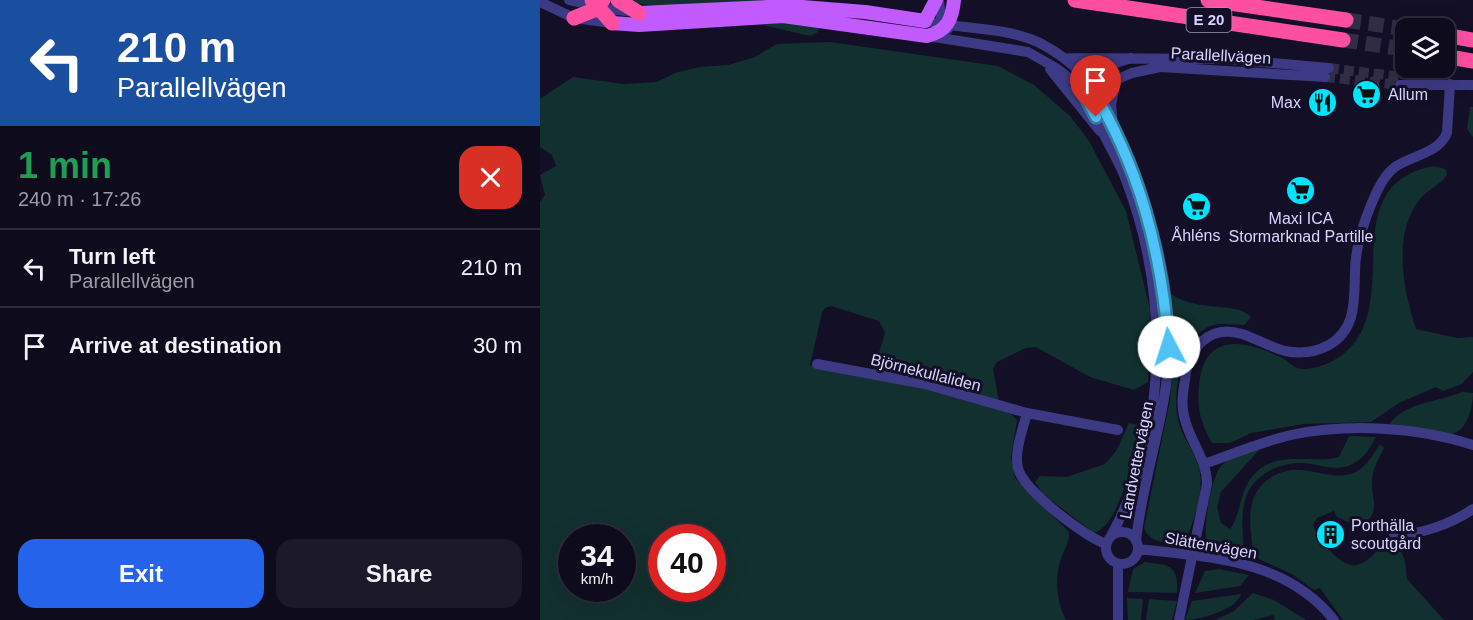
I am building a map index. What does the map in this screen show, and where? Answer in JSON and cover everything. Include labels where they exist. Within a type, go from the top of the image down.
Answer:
[{"type":"highway","name":"E 20","points":[[1075,0],[1343,40]]},
{"type":"highway","name":"E 20","points":[[1208,0],[1346,20]]},
{"type":"highway","points":[[574,18],[605,6],[639,13]]},
{"type":"highway","points":[[1455,37],[1473,40]]},
{"type":"highway","points":[[1455,58],[1473,60]]},
{"type":"main road","points":[[605,6],[639,25],[783,16],[927,36],[939,33],[946,26],[940,7],[866,12],[790,6],[639,13]]},
{"type":"street","points":[[570,0],[605,6]]},
{"type":"street","points":[[540,2],[574,18]]},
{"type":"street","points":[[940,7],[946,26],[955,40]]},
{"type":"street","points":[[940,7],[959,19],[992,30]]},
{"type":"street","points":[[946,26],[992,30]]},
{"type":"street","name":"Landvettervägen","points":[[992,30],[1027,38],[1064,58],[1089,87],[1110,133],[1139,221],[1150,278],[1158,347],[1154,392],[1130,499],[1108,540]]},
{"type":"street","points":[[927,36],[1012,48],[1043,59],[1089,87]]},
{"type":"street","name":"Parallellvägen","points":[[1064,58],[1090,60],[1229,59],[1327,73],[1177,67],[1145,69],[1089,87]]},
{"type":"street","name":"Parallellvägen","points":[[1089,87],[1104,67],[1131,58]]},
{"type":"street","name":"Landvettervägen","points":[[1043,59],[1096,129],[1110,133],[1131,165],[1149,220],[1166,298],[1169,347],[1162,413],[1144,492],[1137,545]]},
{"type":"street","points":[[1110,133],[1111,105],[1116,80]]},
{"type":"street","points":[[1400,81],[1473,85]]},
{"type":"street","points":[[1179,620],[1207,484],[1204,464],[1188,428],[1182,406],[1185,373],[1195,348],[1205,337],[1224,332],[1244,335],[1285,351],[1297,352],[1319,350],[1339,337],[1347,328],[1354,308],[1356,256],[1370,208],[1392,169],[1438,147],[1444,140],[1447,133],[1450,84]]},
{"type":"street","name":"Björnekullaliden","points":[[817,364],[925,384],[1027,413],[1118,430]]},
{"type":"street","points":[[1027,413],[1017,467],[1023,479],[1070,524],[1086,535],[1108,540],[1123,532],[1131,535],[1137,545],[1131,561],[1118,564]]},
{"type":"street","points":[[1204,464],[1274,439],[1325,431],[1401,432],[1446,438],[1473,445]]},
{"type":"street","points":[[1394,535],[1412,534],[1445,524],[1473,509]]},
{"type":"street","points":[[1108,540],[1108,556],[1118,564]]},
{"type":"street","name":"Slättenvägen","points":[[1137,545],[1247,564],[1270,572],[1304,592],[1334,620]]},
{"type":"street","points":[[1118,564],[1118,620]]},
{"type":"green space","points":[[626,0],[767,0],[675,6],[640,4]]},
{"type":"green space","points":[[767,22],[798,22],[820,26],[818,32],[810,36],[762,25]]},
{"type":"green space","points":[[830,42],[998,66],[1034,85],[1070,116],[1089,141],[1126,211],[1150,309],[1148,382],[1134,390],[1090,377],[1036,347],[1026,348],[997,362],[993,369],[999,402],[1017,420],[1011,457],[1015,478],[1069,532],[1057,582],[1066,620],[540,620],[540,202],[545,195],[540,175],[556,166],[552,155],[540,147],[540,99],[573,77],[624,84],[657,82],[675,73],[699,67],[728,65],[755,57],[777,44]],"holes":[[[831,306],[879,321],[885,333],[875,366],[868,377],[810,365],[825,308]]]},
{"type":"green space","points":[[1470,107],[1473,107],[1473,137],[1467,129]]},
{"type":"green space","points":[[1433,166],[1446,169],[1447,175],[1420,199],[1411,213],[1406,228],[1403,262],[1407,297],[1416,329],[1457,338],[1473,337],[1473,372],[1462,384],[1443,391],[1436,387],[1399,403],[1371,422],[1304,424],[1251,433],[1230,443],[1212,443],[1201,419],[1198,396],[1204,363],[1212,353],[1231,344],[1256,347],[1297,368],[1304,369],[1324,365],[1342,355],[1360,333],[1369,307],[1377,222],[1385,197],[1402,178]]},
{"type":"green space","points":[[1171,294],[1193,303],[1235,309],[1250,316],[1250,319],[1244,325],[1221,324],[1208,327],[1198,334],[1184,358],[1177,387],[1177,416],[1199,467],[1200,489],[1196,513],[1188,535],[1177,541],[1163,542],[1151,538],[1144,528],[1170,400],[1175,334]]},
{"type":"green space","points":[[1462,392],[1473,393],[1473,399],[1468,418],[1457,432],[1451,434],[1388,426],[1395,418],[1412,407]]},
{"type":"green space","points":[[1129,423],[1137,425],[1140,434],[1124,490],[1111,518],[1094,533],[1043,494],[1035,482],[1040,476],[1066,477],[1105,464],[1116,451]]},
{"type":"green space","points":[[1349,436],[1376,437],[1362,458],[1353,464],[1331,468],[1293,463],[1274,468],[1258,479],[1247,494],[1244,504],[1242,529],[1244,555],[1220,549],[1208,542],[1206,528],[1211,492],[1221,466],[1239,455],[1260,449],[1221,492],[1217,507],[1221,523],[1230,529],[1236,519],[1246,487],[1258,471],[1268,464],[1279,461],[1339,457]]},
{"type":"green space","points":[[1380,444],[1384,448],[1372,476],[1374,511],[1367,521],[1359,527],[1337,517],[1334,511],[1317,518],[1313,525],[1330,551],[1350,565],[1357,565],[1365,561],[1387,541],[1398,543],[1405,561],[1407,579],[1444,620],[1343,620],[1320,588],[1314,590],[1292,574],[1254,557],[1251,511],[1257,491],[1264,482],[1275,475],[1292,470],[1336,475],[1350,474],[1364,466]]},
{"type":"green space","points":[[1145,562],[1171,568],[1176,577],[1177,593],[1128,592],[1133,569]]},
{"type":"green space","points":[[1219,569],[1249,575],[1240,586],[1195,593],[1205,571]]},
{"type":"green space","points":[[1253,593],[1274,600],[1306,620],[1275,620],[1273,615],[1253,620],[1215,620],[1234,611]]},
{"type":"green space","points":[[1241,594],[1226,609],[1209,616],[1185,620],[1192,601]]},
{"type":"green space","points":[[1127,598],[1143,599],[1141,620],[1128,620]]},
{"type":"green space","points":[[1149,599],[1177,601],[1172,620],[1146,620]]},
{"type":"tunnel","points":[[1346,20],[1395,27]]},
{"type":"tunnel","points":[[1343,40],[1395,48]]},
{"type":"tunnel","points":[[1329,68],[1395,76]]},
{"type":"tunnel","points":[[1325,77],[1400,85]]},
{"type":"place","name":"Allum","points":[[1367,94]]},
{"type":"place","name":"Max","points":[[1322,102]]},
{"type":"place","name":"Maxi ICA Stormarknad Partille","points":[[1301,190]]},
{"type":"place","name":"Åhléns","points":[[1196,207]]},
{"type":"place","name":"Porthälla scoutgård","points":[[1330,534]]},
{"type":"route","points":[[1096,117],[1085,96],[1085,88],[1089,84],[1131,165],[1142,194],[1166,298],[1169,347]]}]
